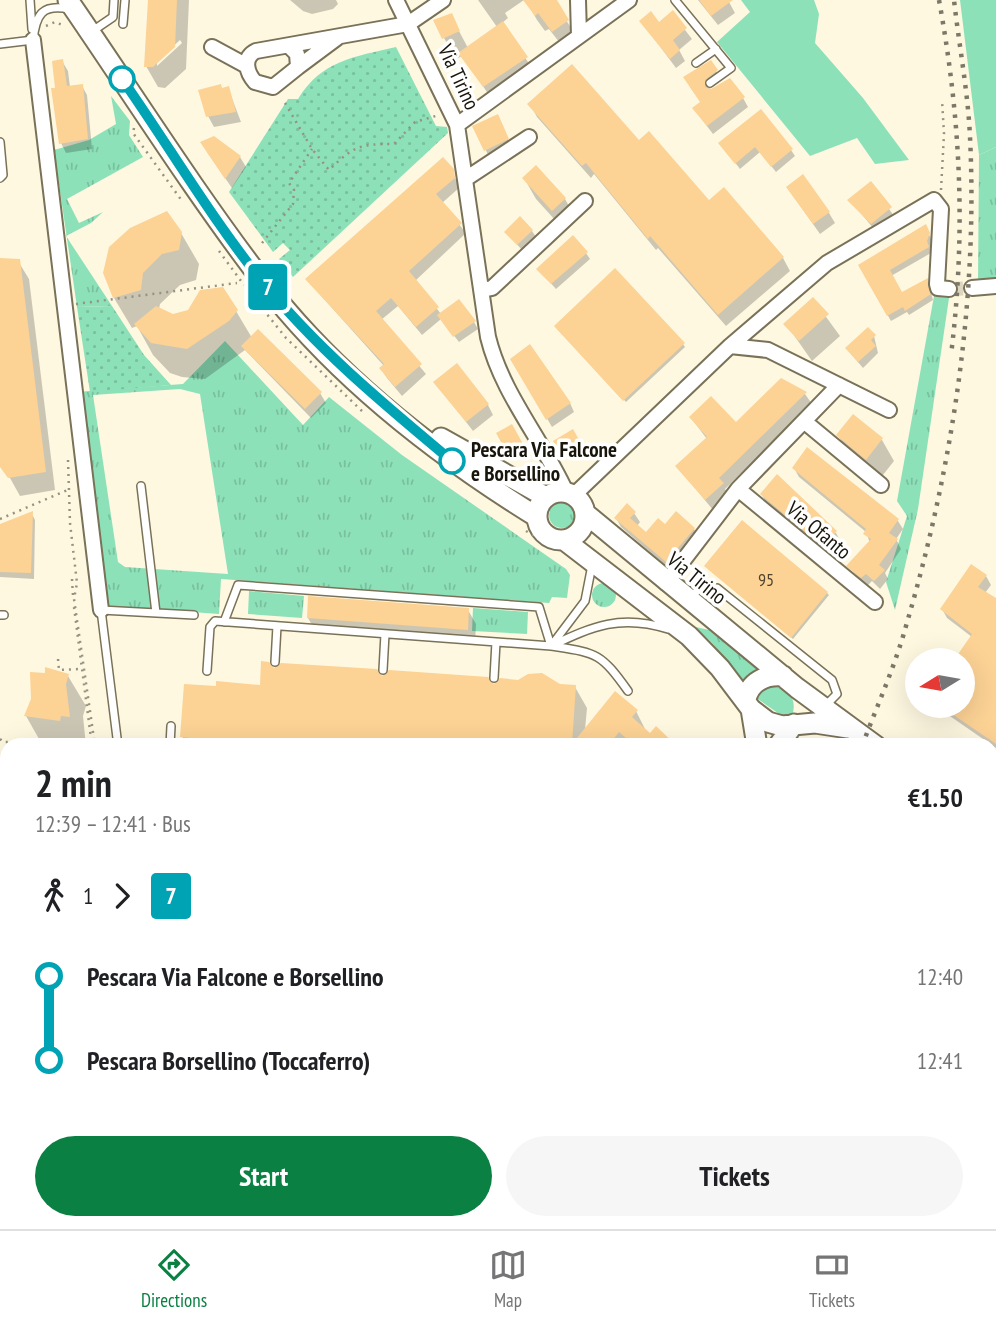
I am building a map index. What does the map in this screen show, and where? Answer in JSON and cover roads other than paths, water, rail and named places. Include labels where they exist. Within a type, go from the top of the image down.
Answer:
[{"type":"street","name":"Via Tirino","points":[[396,0],[457,125],[496,368],[566,487]]},
{"type":"street","points":[[341,35],[273,87],[263,87],[250,75],[247,65],[252,53],[341,35],[408,24],[443,0]]},
{"type":"street","points":[[580,0],[597,23]]},
{"type":"street","points":[[579,36],[580,0]]},
{"type":"street","points":[[457,125],[629,0]]},
{"type":"street","points":[[71,5],[261,280],[308,334],[377,400],[471,476],[537,517],[543,532],[556,540],[564,540],[577,534],[586,514],[566,487]]},
{"type":"street","points":[[36,36],[101,610]]},
{"type":"street","points":[[289,46],[297,54],[299,67]]},
{"type":"street","points":[[212,47],[247,65]]},
{"type":"street","points":[[467,178],[529,137]]},
{"type":"street","points":[[537,517],[546,496],[590,480],[730,346],[827,263],[934,200],[939,203],[943,288]]},
{"type":"street","points":[[482,290],[492,288],[585,201]]},
{"type":"street","points":[[972,288],[996,286]]},
{"type":"street","points":[[730,346],[768,350],[889,410]]},
{"type":"street","points":[[666,583],[738,489],[839,385]]},
{"type":"street","points":[[377,400],[481,463],[546,496]]},
{"type":"street","points":[[805,422],[881,485]]},
{"type":"street","points":[[566,487],[572,483],[590,480]]},
{"type":"street","name":"Via Ofanto","points":[[738,489],[875,602]]},
{"type":"street","name":"Via Tirino","points":[[586,514],[666,583],[790,682],[834,703],[849,729]]},
{"type":"street","points":[[564,540],[689,636],[768,722],[782,726],[795,724]]},
{"type":"street","points":[[755,738],[748,692],[756,683],[769,676],[790,682],[803,708],[784,738]]},
{"type":"street","name":"Via Tirino","points":[[795,724],[849,729],[863,738]]},
{"type":"lane","points":[[30,0],[36,36]]},
{"type":"lane","points":[[90,33],[113,17],[114,0]]},
{"type":"lane","points":[[123,24],[125,0]]},
{"type":"lane","points":[[675,0],[731,68],[710,83]]},
{"type":"lane","points":[[36,36],[34,27],[45,10],[54,6],[71,5]]},
{"type":"lane","points":[[0,44],[36,36]]},
{"type":"lane","points":[[696,64],[716,49]]},
{"type":"lane","points":[[0,142],[4,175],[0,178]]},
{"type":"lane","points":[[141,486],[156,613]]},
{"type":"lane","points":[[551,646],[585,601],[592,561]]},
{"type":"lane","points":[[225,622],[238,585],[539,607],[551,646]]},
{"type":"lane","points":[[688,600],[701,588],[717,588],[829,677],[834,703]]},
{"type":"lane","points":[[117,738],[101,610],[194,615]]},
{"type":"lane","points":[[208,671],[210,627],[215,621],[551,646],[592,652],[603,659],[628,691]]},
{"type":"lane","points":[[551,646],[580,632],[628,621],[646,622],[689,636]]},
{"type":"lane","points":[[275,662],[277,626]]},
{"type":"lane","points":[[383,670],[385,634]]},
{"type":"lane","points":[[494,678],[496,642]]},
{"type":"lane","points":[[170,738],[171,726]]},
{"type":"tunnel","points":[[949,289],[972,288]]},
{"type":"railway","points":[[939,0],[952,89],[959,177],[959,265],[951,355]]},
{"type":"railway","points":[[865,738],[897,656],[922,567],[949,446],[958,384],[970,261],[971,199],[969,120],[954,0]]},
{"type":"place","name":"Pescara Via Falcone e Borsellino","points":[[452,461]]}]
